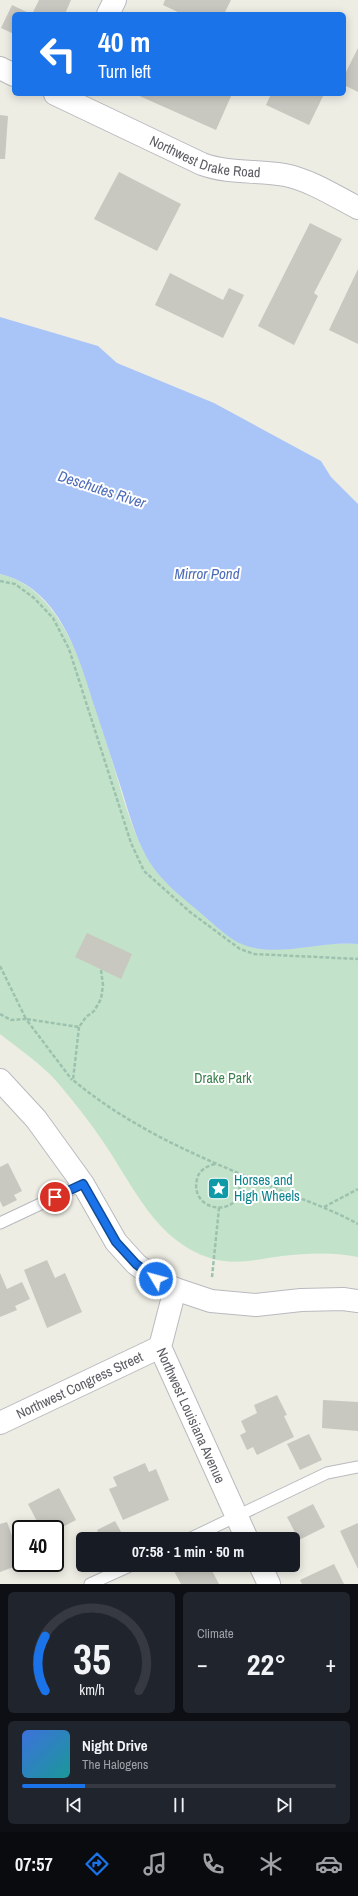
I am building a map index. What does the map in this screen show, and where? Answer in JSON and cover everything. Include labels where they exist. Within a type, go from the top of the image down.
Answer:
[{"type":"street","points":[[109,12],[115,0]]},
{"type":"street","points":[[0,68],[12,74]]},
{"type":"street","name":"Northwest Drake Road","points":[[63,96],[216,170],[285,176],[306,182],[358,208]]},
{"type":"street","points":[[0,1080],[36,1120],[83,1184],[116,1242],[136,1264],[156,1279],[176,1289],[211,1301],[256,1305],[301,1300],[343,1299],[358,1301]]},
{"type":"street","name":"Northwest Louisiana Avenue","points":[[176,1289],[160,1347],[244,1532]]},
{"type":"street","name":"Northwest Congress Street","points":[[0,1423],[160,1347]]},
{"type":"street","points":[[263,1572],[269,1584]]},
{"type":"lane","points":[[0,1223],[83,1184]]},
{"type":"lane","points":[[203,1532],[327,1473],[358,1467]]},
{"type":"lane","points":[[90,1584],[117,1572]]},
{"type":"path","points":[[0,581],[15,584],[34,598],[53,618],[69,648],[131,843],[144,871],[190,912],[240,949],[254,954],[358,959]]},
{"type":"path","points":[[0,966],[26,1019],[73,1080],[93,1097],[125,1118],[179,1148],[238,1173],[336,1211],[358,1224]]},
{"type":"path","points":[[73,1080],[79,1027],[86,1017],[94,1011],[101,999],[104,985],[102,970]]},
{"type":"path","points":[[0,1014],[11,1020],[26,1019],[79,1027]]},
{"type":"path","points":[[216,1164],[208,1165],[198,1176],[196,1191],[199,1198],[205,1203],[219,1208],[234,1203],[241,1189],[238,1173]]},
{"type":"path","points":[[323,1207],[358,1189]]},
{"type":"path","points":[[211,1301],[219,1208]]},
{"type":"green space","name":"Drake Park","points":[[0,574],[32,589],[57,617],[77,654],[93,696],[132,825],[147,857],[169,885],[198,908],[246,941],[261,949],[290,948],[338,943],[358,944],[358,1257],[340,1254],[311,1254],[237,1262],[210,1258],[191,1250],[175,1239],[148,1211],[99,1135],[58,1083],[38,1064],[0,1034]]},
{"type":"water","name":"Mirror Pond","points":[[0,317],[98,346],[117,363],[214,403],[321,461],[331,477],[358,504],[358,944],[344,943],[271,950],[257,949],[244,945],[227,936],[164,881],[151,865],[132,824],[82,668],[64,627],[52,609],[38,594],[21,582],[0,574]]},
{"type":"building","points":[[39,0],[71,0],[66,12],[33,12]]},
{"type":"building","points":[[165,0],[231,0],[225,12],[178,12],[163,5]]},
{"type":"building","points":[[12,5],[27,12],[12,12],[12,33],[1,28]]},
{"type":"building","points":[[358,48],[358,92],[346,86],[346,72]]},
{"type":"building","points":[[140,96],[231,96],[216,130]]},
{"type":"building","points":[[270,96],[323,96],[309,125],[266,105]]},
{"type":"building","points":[[0,115],[8,116],[5,159],[0,159]]},
{"type":"building","points":[[119,172],[181,204],[157,251],[94,219]]},
{"type":"building","points":[[310,223],[342,239],[314,293],[318,296],[294,345],[258,326]]},
{"type":"building","points":[[358,269],[358,344],[329,330]]},
{"type":"building","points":[[170,273],[223,300],[229,288],[244,295],[223,338],[155,305]]},
{"type":"building","points":[[87,933],[132,954],[121,979],[75,957]]},
{"type":"building","points":[[8,1163],[22,1191],[14,1195],[17,1200],[3,1207],[0,1201],[0,1167]]},
{"type":"building","points":[[47,1260],[55,1278],[65,1273],[82,1312],[47,1328],[24,1270]]},
{"type":"building","points":[[0,1273],[7,1289],[22,1282],[30,1299],[15,1306],[17,1310],[0,1317]]},
{"type":"building","points":[[277,1395],[287,1415],[284,1416],[294,1437],[257,1455],[253,1447],[247,1450],[240,1435],[246,1432],[241,1421],[257,1413],[254,1405]]},
{"type":"building","points":[[323,1400],[358,1402],[358,1431],[322,1428]]},
{"type":"building","points":[[309,1434],[322,1460],[300,1470],[287,1444]]},
{"type":"building","points":[[145,1463],[149,1472],[156,1469],[169,1500],[123,1520],[109,1489],[117,1486],[113,1477]]},
{"type":"building","points":[[59,1488],[76,1520],[64,1526],[64,1520],[36,1520],[28,1504]]},
{"type":"building","points":[[313,1504],[325,1527],[300,1540],[300,1532],[295,1532],[287,1517]]},
{"type":"building","points":[[115,1521],[121,1532],[98,1532],[97,1530]]},
{"type":"building","points":[[7,1522],[12,1536],[12,1568],[0,1572],[0,1524]]},
{"type":"building","points":[[358,1523],[358,1569],[340,1531]]},
{"type":"building","points":[[334,1564],[344,1584],[302,1584],[300,1580]]},
{"type":"building","points":[[175,1572],[213,1572],[219,1584],[181,1584]]},
{"type":"place","name":"Horses and High Wheels","points":[[219,1188]]},
{"type":"route","points":[[55,1197],[83,1184],[116,1242],[136,1264],[156,1279]]},
{"type":"water label","name":"Deschutes River","points":[[102,489]]}]
